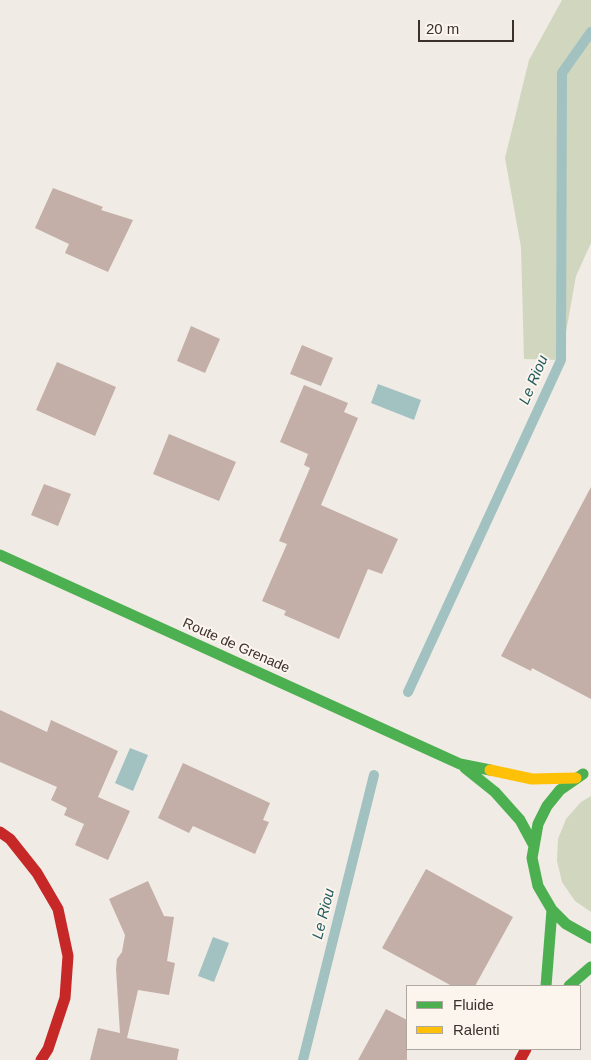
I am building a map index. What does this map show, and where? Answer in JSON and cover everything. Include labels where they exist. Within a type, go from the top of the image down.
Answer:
[{"type":"main road","name":"Route de Grenade","points":[[0,555],[460,764]]},
{"type":"main road","points":[[460,764],[532,780],[576,778]]},
{"type":"main road","points":[[460,764],[495,792],[520,820],[533,844]]},
{"type":"main road","points":[[591,770],[560,790],[547,806],[538,824],[532,858],[536,879],[544,898],[552,910],[566,924],[591,938]]},
{"type":"main road","points":[[0,832],[10,839],[37,873],[58,909],[68,956],[65,998],[48,1049],[41,1060]]},
{"type":"main road","points":[[546,985],[552,910]]},
{"type":"main road","points":[[570,985],[591,967]]},
{"type":"green space","points":[[562,0],[591,0],[591,243],[576,276],[561,360],[524,359],[521,247],[505,158],[529,60]]},
{"type":"green space","points":[[591,796],[591,912],[575,901],[562,882],[557,861],[558,839],[566,819],[581,802]]},
{"type":"water","points":[[378,384],[421,400],[414,420],[371,403]]},
{"type":"water","points":[[130,748],[148,755],[133,791],[115,783]]},
{"type":"water","points":[[213,937],[229,943],[214,982],[198,976]]},
{"type":"building","points":[[53,188],[103,207],[101,210],[133,220],[108,272],[65,253],[69,244],[35,228]]},
{"type":"building","points":[[191,326],[220,339],[205,373],[177,361]]},
{"type":"building","points":[[302,345],[333,358],[321,386],[290,374]]},
{"type":"building","points":[[57,362],[116,387],[95,436],[36,410]]},
{"type":"building","points":[[304,385],[348,403],[344,412],[358,418],[321,505],[398,539],[382,574],[368,569],[339,639],[284,615],[286,611],[262,601],[287,544],[279,541],[310,468],[304,465],[308,454],[280,442]]},
{"type":"building","points":[[169,434],[236,462],[219,501],[153,474]]},
{"type":"building","points":[[44,484],[71,494],[58,526],[31,515]]},
{"type":"building","points":[[591,487],[591,699],[532,668],[531,671],[501,656]]},
{"type":"building","points":[[0,710],[47,732],[51,720],[118,751],[98,797],[130,811],[108,860],[75,845],[84,824],[64,815],[67,808],[51,800],[57,787],[0,762]]},
{"type":"building","points":[[183,763],[270,803],[263,820],[269,822],[255,854],[193,826],[189,833],[158,818]]},
{"type":"building","points":[[426,869],[513,917],[476,985],[450,985],[382,948]]},
{"type":"building","points":[[148,881],[164,916],[174,917],[167,961],[175,963],[169,995],[138,990],[127,1038],[179,1049],[177,1060],[90,1060],[98,1028],[120,1033],[116,969],[117,959],[122,952],[125,935],[109,899]]},
{"type":"building","points":[[386,1009],[406,1019],[407,1060],[358,1060]]},
{"type":"waterway","name":"Le Riou","points":[[408,692],[561,360],[562,73],[591,32]]},
{"type":"waterway","name":"Le Riou","points":[[303,1060],[374,775]]},
{"type":"traffic: fast","points":[[0,555],[460,764],[490,770]]},
{"type":"traffic: fast","points":[[465,768],[495,792],[520,820],[533,844]]},
{"type":"traffic: fast","points":[[583,774],[560,790],[547,806],[538,824],[532,858],[538,886],[552,910],[566,924],[591,938]]},
{"type":"traffic: fast","points":[[546,985],[552,910]]},
{"type":"traffic: fast","points":[[570,985],[591,967]]},
{"type":"traffic: slow","points":[[490,770],[532,779],[576,778]]},
{"type":"traffic: jam","points":[[0,832],[10,839],[37,873],[58,909],[68,956],[65,998],[48,1049],[41,1060]]},
{"type":"traffic: jam","points":[[520,1060],[525,1050]]}]
